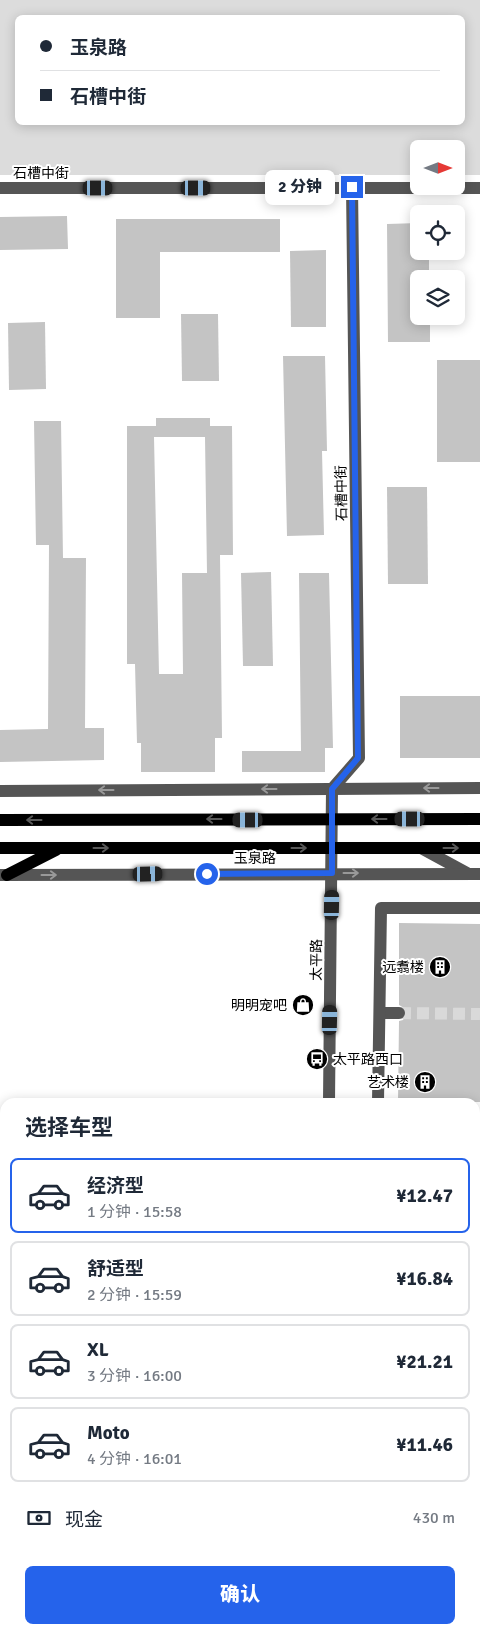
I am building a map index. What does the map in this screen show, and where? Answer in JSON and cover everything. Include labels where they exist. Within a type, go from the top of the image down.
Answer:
[{"type":"main road","points":[[0,820],[480,819]]},
{"type":"main road","name":"玉泉路","points":[[0,848],[480,848]]},
{"type":"main road","points":[[4,875],[60,848]]},
{"type":"street","name":"石槽中街","points":[[332,789],[358,758],[352,187]]},
{"type":"street","name":"石槽中街","points":[[0,188],[480,188]]},
{"type":"street","points":[[0,791],[480,788]]},
{"type":"street","name":"太平路","points":[[329,1098],[332,789]]},
{"type":"street","points":[[421,848],[474,874]]},
{"type":"street","name":"玉泉路","points":[[4,875],[474,874]]},
{"type":"street","points":[[378,1098],[382,908],[480,908]]},
{"type":"street","points":[[380,1013],[399,1013]]},
{"type":"shaded area","points":[[0,0],[480,0],[480,175],[465,175],[465,140],[410,140],[410,175],[0,175]]},
{"type":"building","points":[[67,216],[68,249],[0,250],[0,217]]},
{"type":"building","points":[[116,219],[280,219],[280,252],[160,252],[160,318],[116,318]]},
{"type":"building","points":[[410,223],[410,260],[429,260],[429,270],[410,270],[410,325],[430,325],[430,342],[388,342],[387,224]]},
{"type":"building","points":[[326,250],[326,327],[291,327],[290,251]]},
{"type":"building","points":[[181,314],[218,314],[219,381],[182,381]]},
{"type":"building","points":[[45,322],[46,389],[9,390],[8,323]]},
{"type":"building","points":[[283,356],[325,356],[327,451],[322,451],[324,535],[287,536]]},
{"type":"building","points":[[437,360],[480,360],[480,462],[437,462]]},
{"type":"building","points":[[156,418],[210,418],[210,426],[232,426],[233,555],[220,555],[222,738],[215,738],[215,772],[141,772],[141,743],[137,743],[135,664],[127,664],[127,426],[156,426]],"holes":[[[154,437],[205,437],[207,573],[182,573],[183,674],[159,674]]]},
{"type":"building","points":[[34,421],[61,421],[63,558],[86,558],[85,728],[104,728],[104,760],[0,762],[0,730],[48,729],[49,545],[36,545]]},
{"type":"building","points":[[387,487],[427,487],[428,584],[388,584]]},
{"type":"building","points":[[271,572],[273,666],[243,666],[241,573]]},
{"type":"building","points":[[299,573],[329,573],[333,748],[325,748],[325,772],[242,772],[242,751],[301,751]]},
{"type":"building","points":[[400,696],[480,696],[480,758],[400,758]]},
{"type":"building","name":"远翥楼","points":[[399,923],[480,924],[480,1098],[398,1098],[399,1021],[403,1020],[407,1013],[406,1009],[399,1005]]},
{"type":"tunnel","points":[[399,1013],[480,1014]]},
{"type":"place","name":"远翥楼","points":[[440,967]]},
{"type":"place","name":"明明宠吧","points":[[303,1005]]},
{"type":"place","name":"太平路西口","points":[[317,1059]]},
{"type":"place","name":"艺术楼","points":[[425,1082]]},
{"type":"route","points":[[207,874],[332,873],[332,789],[358,758],[352,187]]}]
